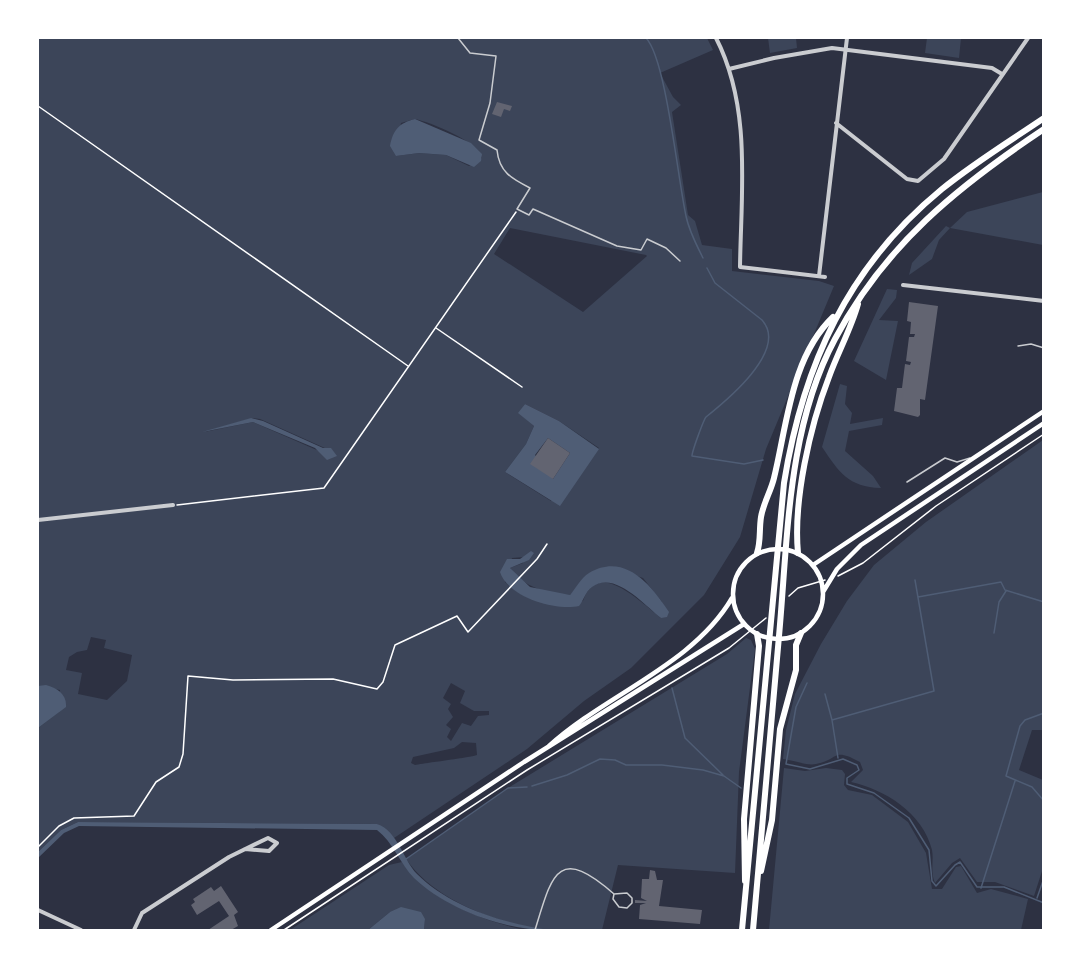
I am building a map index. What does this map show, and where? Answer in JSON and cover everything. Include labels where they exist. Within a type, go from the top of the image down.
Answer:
[{"type":"highway","points":[[742,930],[784,483],[804,394],[838,313],[878,253],[914,214],[953,180],[1044,118]]},
{"type":"highway","points":[[753,930],[790,506],[804,424],[827,355],[860,298],[899,245],[948,198],[1044,129]]},
{"type":"highway","points":[[795,552],[813,426],[830,374],[855,316],[860,298]]},
{"type":"highway","points":[[757,554],[761,537],[761,516],[773,480],[801,370],[818,333],[838,313]]},
{"type":"highway","points":[[757,886],[772,820],[780,729],[796,670],[796,645],[801,633]]},
{"type":"highway","points":[[745,898],[744,819],[759,646],[757,634]]},
{"type":"main road","points":[[813,566],[1044,411]]},
{"type":"main road","points":[[823,592],[837,569],[861,545],[1044,423]]},
{"type":"main road","points":[[544,749],[583,717],[683,652],[706,634],[733,598],[738,572],[757,554],[771,549],[795,552],[813,566],[820,578],[823,592],[815,620],[801,633],[784,639],[764,637],[744,624],[733,598]]},
{"type":"main road","points":[[271,930],[544,749],[744,624]]},
{"type":"street","points":[[716,38],[729,69],[742,142],[740,267],[825,277]]},
{"type":"street","points":[[819,276],[846,38]]},
{"type":"street","points":[[836,123],[908,179],[918,181],[940,163],[1028,38]]},
{"type":"street","points":[[729,69],[788,55],[832,48],[992,68],[1003,74]]},
{"type":"street","points":[[903,285],[1044,301]]},
{"type":"street","points":[[38,520],[173,505]]},
{"type":"street","points":[[134,930],[142,913],[207,870],[245,849],[268,838],[277,843],[269,851],[245,849]]},
{"type":"street","points":[[38,910],[81,930]]},
{"type":"lane","points":[[458,38],[470,53],[496,56],[490,103],[479,140],[497,150],[499,162],[509,177],[530,188],[517,209],[529,215],[533,209],[617,246],[641,250],[647,239],[666,248],[680,261]]},
{"type":"lane","points":[[1018,346],[1031,344],[1044,348]]},
{"type":"lane","points":[[907,482],[945,458],[957,462],[979,454]]},
{"type":"lane","points":[[535,930],[548,888],[568,868],[585,871],[614,894],[627,893],[633,898],[632,903],[627,908],[619,907],[613,899],[614,894]]},
{"type":"path","points":[[38,106],[409,366]]},
{"type":"path","points":[[173,505],[324,488],[517,209]]},
{"type":"path","points":[[435,327],[522,387]]},
{"type":"path","points":[[782,603],[798,588],[839,576],[863,563],[936,506],[1044,434]]},
{"type":"path","points":[[38,847],[65,821],[83,817],[134,816],[156,782],[179,767],[183,754],[188,676],[242,681],[333,679],[377,689],[383,682],[395,645],[457,616],[468,632],[537,559],[547,544]]},
{"type":"path","points":[[284,930],[527,770],[729,648],[773,611]]},
{"type":"shaded area","points":[[38,38],[707,38],[713,50],[660,73],[673,97],[681,105],[672,112],[688,215],[695,221],[702,245],[732,249],[732,271],[819,281],[834,286],[766,449],[740,537],[704,595],[631,668],[584,701],[527,749],[394,838],[377,824],[78,822],[61,830],[38,852],[38,728],[59,712],[60,690],[38,686]],"holes":[[[415,119],[442,128],[464,139],[479,152],[482,158],[469,166],[446,155],[419,153],[396,156],[401,123]],[[510,228],[647,256],[583,312],[494,254]],[[525,404],[559,421],[599,448],[551,501],[505,472],[526,444],[534,426],[519,413]],[[253,418],[327,449],[319,451],[253,422],[204,432]],[[524,557],[523,563],[510,568],[515,575],[529,585],[545,591],[570,595],[590,573],[609,567],[643,578],[662,602],[661,618],[632,595],[609,583],[599,583],[590,589],[583,601],[551,603],[523,595],[505,582],[512,558]],[[91,637],[106,640],[104,648],[132,655],[127,681],[107,700],[78,694],[82,673],[66,670],[69,657],[87,650]],[[451,683],[465,691],[460,703],[474,711],[489,711],[489,715],[478,716],[471,726],[462,723],[451,741],[447,737],[451,729],[446,725],[453,717],[448,709],[451,704],[443,698]],[[462,742],[476,743],[477,755],[474,756],[415,765],[411,763],[413,757],[454,748]]]},
{"type":"shaded area","points":[[768,38],[796,38],[797,48],[770,53]]},
{"type":"shaded area","points":[[927,38],[961,38],[959,58],[925,53]]},
{"type":"shaded area","points":[[415,119],[471,143],[482,154],[481,161],[474,167],[446,155],[419,153],[396,156],[390,146],[395,131],[401,125]]},
{"type":"shaded area","points":[[1043,192],[1043,245],[950,228],[967,212]]},
{"type":"shaded area","points":[[946,226],[950,228],[939,240],[932,259],[909,275],[912,263]]},
{"type":"shaded area","points":[[887,289],[897,290],[896,298],[879,320],[898,321],[886,380],[854,361]]},
{"type":"shaded area","points":[[840,384],[847,386],[845,404],[852,413],[850,424],[883,418],[882,425],[849,431],[845,451],[873,476],[881,488],[860,485],[852,481],[839,471],[822,447]]},
{"type":"shaded area","points":[[525,404],[559,421],[599,449],[560,506],[505,472],[526,444],[534,426],[518,413]],"holes":[[[548,438],[570,453],[553,479],[535,455]]]},
{"type":"shaded area","points":[[251,418],[263,421],[323,448],[331,448],[337,456],[327,460],[315,448],[253,422],[202,432]]},
{"type":"shaded area","points":[[1043,440],[1043,730],[1032,730],[1019,770],[1043,780],[1043,868],[1034,896],[995,882],[977,882],[960,858],[952,863],[935,883],[932,850],[920,825],[911,814],[876,790],[851,782],[863,770],[860,762],[845,755],[812,764],[783,759],[786,730],[795,694],[847,601],[874,565],[926,522]]},
{"type":"shaded area","points":[[531,551],[534,553],[529,560],[510,568],[530,587],[570,595],[589,573],[614,566],[636,574],[645,582],[669,612],[667,617],[661,618],[638,598],[620,586],[610,583],[601,583],[592,587],[579,606],[546,604],[522,595],[512,589],[500,572],[507,559],[520,559]]},
{"type":"shaded area","points":[[746,638],[751,640],[755,649],[739,772],[735,873],[618,865],[602,930],[554,931],[508,922],[469,908],[433,887],[406,859],[508,788],[727,654]]},
{"type":"shaded area","points":[[46,685],[60,692],[65,698],[66,707],[38,728],[38,686]]},
{"type":"shaded area","points":[[784,768],[805,771],[826,768],[842,770],[845,774],[844,785],[848,790],[872,795],[908,822],[926,853],[932,889],[942,889],[956,867],[961,866],[977,893],[991,889],[1028,899],[1021,930],[769,930]]},
{"type":"shaded area","points":[[78,822],[377,824],[395,839],[417,874],[445,896],[497,918],[550,930],[515,927],[496,922],[459,908],[443,899],[414,878],[388,841],[377,830],[79,826],[64,833],[38,858],[38,852],[61,830]]},
{"type":"shaded area","points":[[402,862],[426,887],[441,898],[490,921],[524,930],[424,930],[425,919],[390,912],[368,930],[290,930],[389,865]]},
{"type":"shaded area","points":[[401,907],[421,912],[425,919],[424,930],[368,930],[390,912]]},
{"type":"building","points":[[497,102],[512,106],[510,111],[504,109],[501,117],[492,114]]},
{"type":"building","points":[[909,302],[938,306],[925,400],[920,399],[918,417],[894,411],[897,388],[902,388],[905,364],[910,365],[911,362],[906,361],[909,337],[914,337],[915,334],[910,334],[911,322],[907,321]]},
{"type":"building","points":[[548,438],[570,453],[553,479],[530,464]]},
{"type":"building","points":[[650,870],[655,871],[657,880],[663,880],[659,906],[702,910],[700,924],[639,919],[640,905],[646,903],[635,903],[635,900],[647,901],[641,898],[642,879],[649,879]]},
{"type":"building","points":[[221,886],[238,912],[234,915],[238,926],[231,930],[208,930],[229,916],[219,901],[197,915],[191,905],[195,902],[193,899],[211,887],[214,891]]},
{"type":"waterway","points":[[646,38],[660,69],[687,222],[703,258]]},
{"type":"waterway","points":[[707,268],[715,283],[762,320],[768,332],[767,346],[752,374],[706,417],[692,456],[744,464],[763,460]]},
{"type":"waterway","points":[[832,720],[934,691],[915,580]]},
{"type":"waterway","points":[[918,597],[1001,582],[1005,590],[1044,602]]},
{"type":"waterway","points":[[994,633],[999,602],[1006,591]]},
{"type":"waterway","points":[[807,683],[796,707],[786,764],[810,769],[843,759],[857,765],[859,770],[847,778],[847,784],[874,793],[909,818],[929,850],[932,881],[936,886],[960,862],[977,887],[1004,887],[1044,903]]},
{"type":"waterway","points":[[672,688],[685,738],[723,775]]},
{"type":"waterway","points":[[825,694],[838,758]]},
{"type":"waterway","points":[[1044,713],[1025,720],[1020,726],[1006,776],[1032,787],[1044,801]]},
{"type":"waterway","points":[[532,786],[567,775],[600,759],[615,760],[626,765],[662,765],[703,770],[724,776],[741,788]]},
{"type":"waterway","points":[[981,888],[1015,781]]},
{"type":"waterway","points":[[406,859],[508,788],[527,787]]},
{"type":"waterway","points":[[1037,898],[1044,878]]}]
